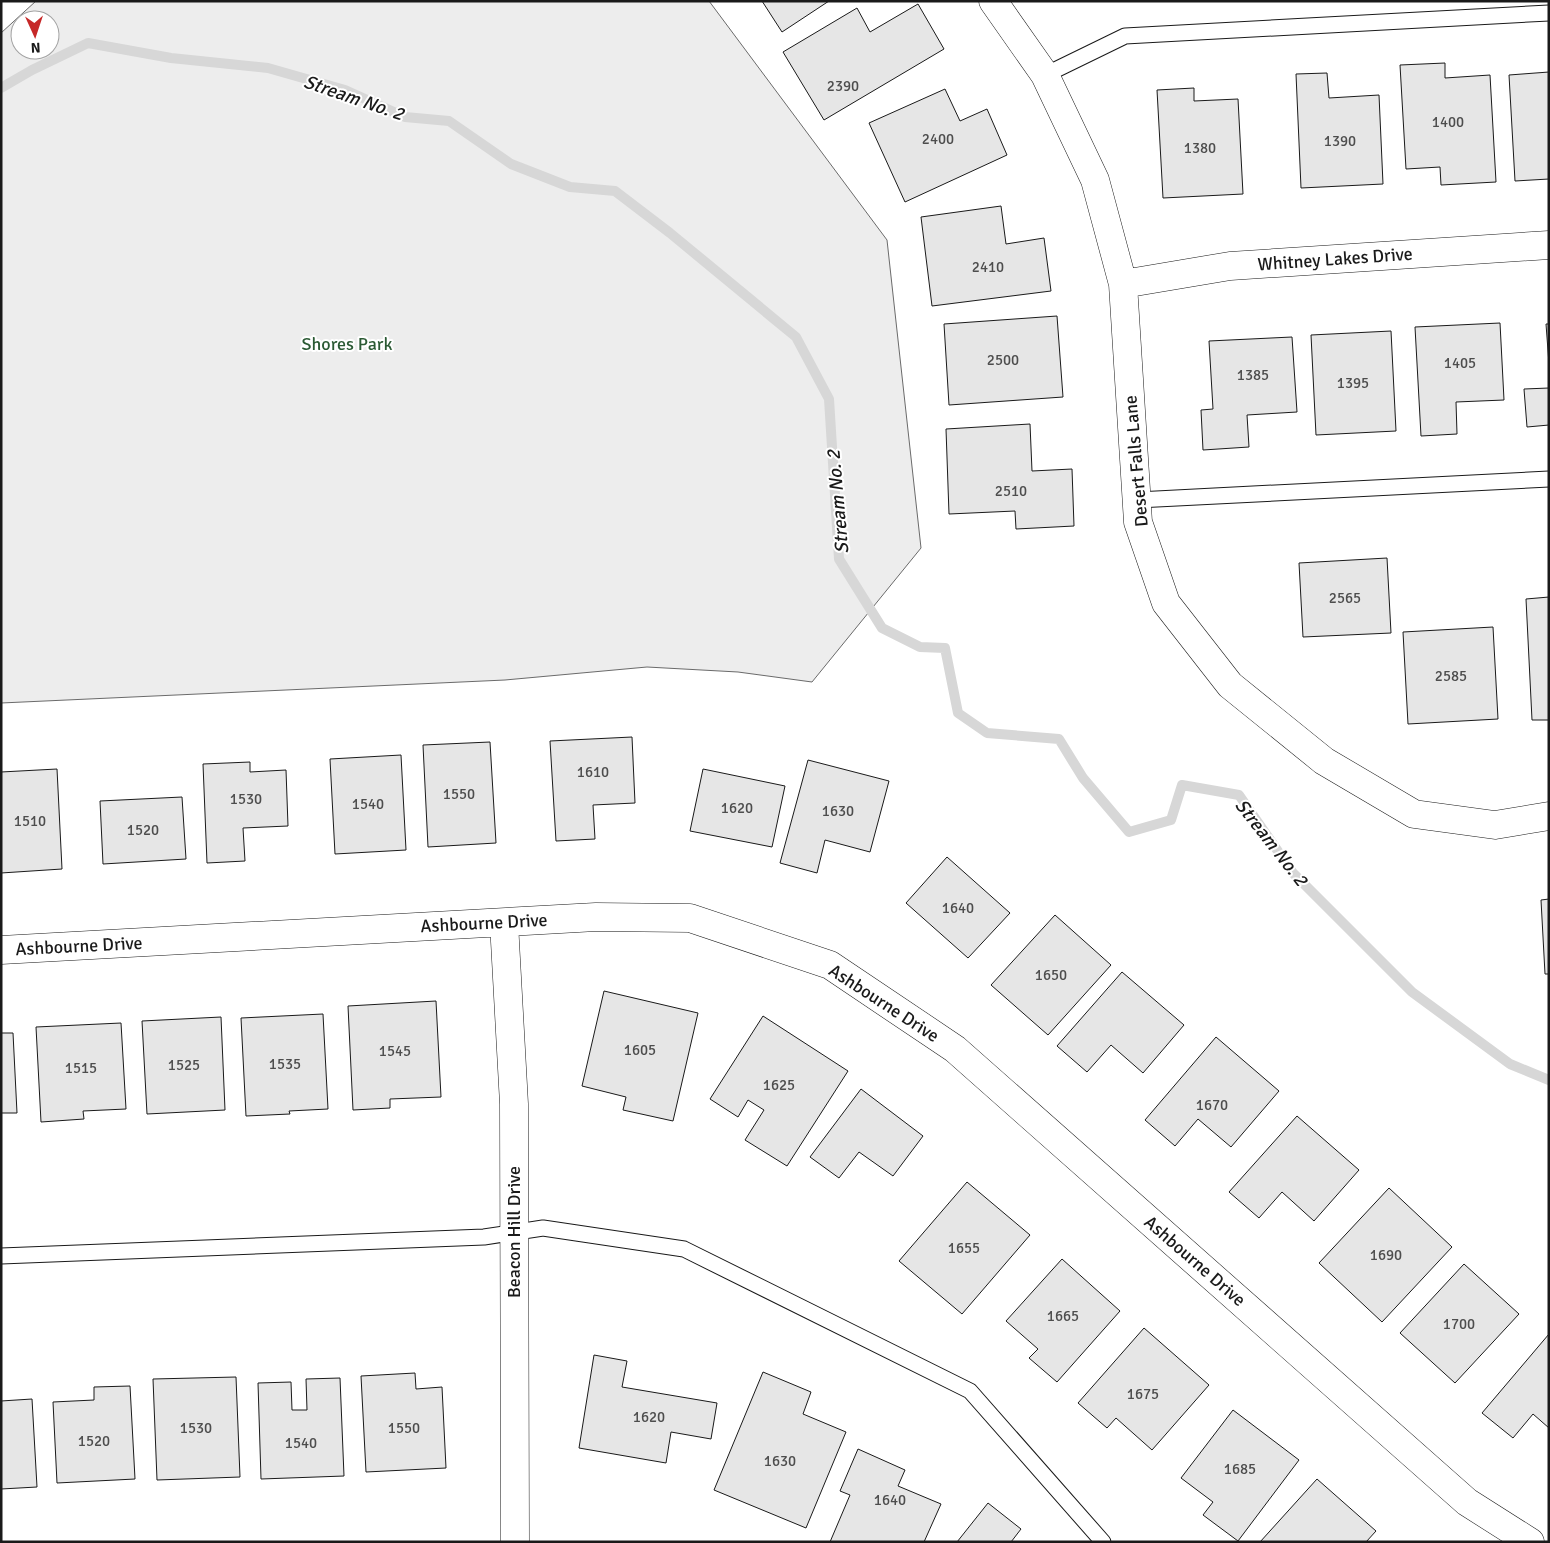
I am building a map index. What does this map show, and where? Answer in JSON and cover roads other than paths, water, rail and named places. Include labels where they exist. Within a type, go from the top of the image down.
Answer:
[{"type":"street","name":"Desert Falls Lane","points":[[993,1],[1045,75],[1095,180],[1123,284],[1138,522],[1166,603],[1230,685],[1324,761],[1414,814],[1495,825],[1549,816]]},
{"type":"street","name":"Whitney Lakes Drive","points":[[1123,284],[1230,266],[1549,245]]},
{"type":"street","name":"Ashbourne Drive","points":[[1,950],[596,917],[690,918],[830,965],[955,1049],[1467,1502],[1530,1542]]},
{"type":"street","name":"Beacon Hill Drive","points":[[504,922],[514,1104],[515,1542]]},
{"type":"lane","points":[[1045,75],[1125,36],[1549,13]]},
{"type":"lane","points":[[1137,500],[1549,479]]},
{"type":"lane","points":[[1,1256],[484,1237],[544,1228],[684,1249],[970,1391],[1103,1542]]},
{"type":"waterway","name":"Stream No. 2","points":[[1,88],[32,70],[88,43],[171,58],[268,68],[345,90],[405,117],[449,121],[511,164],[570,187],[615,191],[670,233],[796,337],[829,399],[839,559],[882,628],[920,647],[945,648],[958,713],[987,733],[1059,739],[1083,778],[1129,832],[1171,820],[1182,785],[1239,795],[1293,873],[1412,992],[1510,1064],[1549,1080]]},
{"type":"park label","name":"Shores Park","points":[[347,344]]}]
